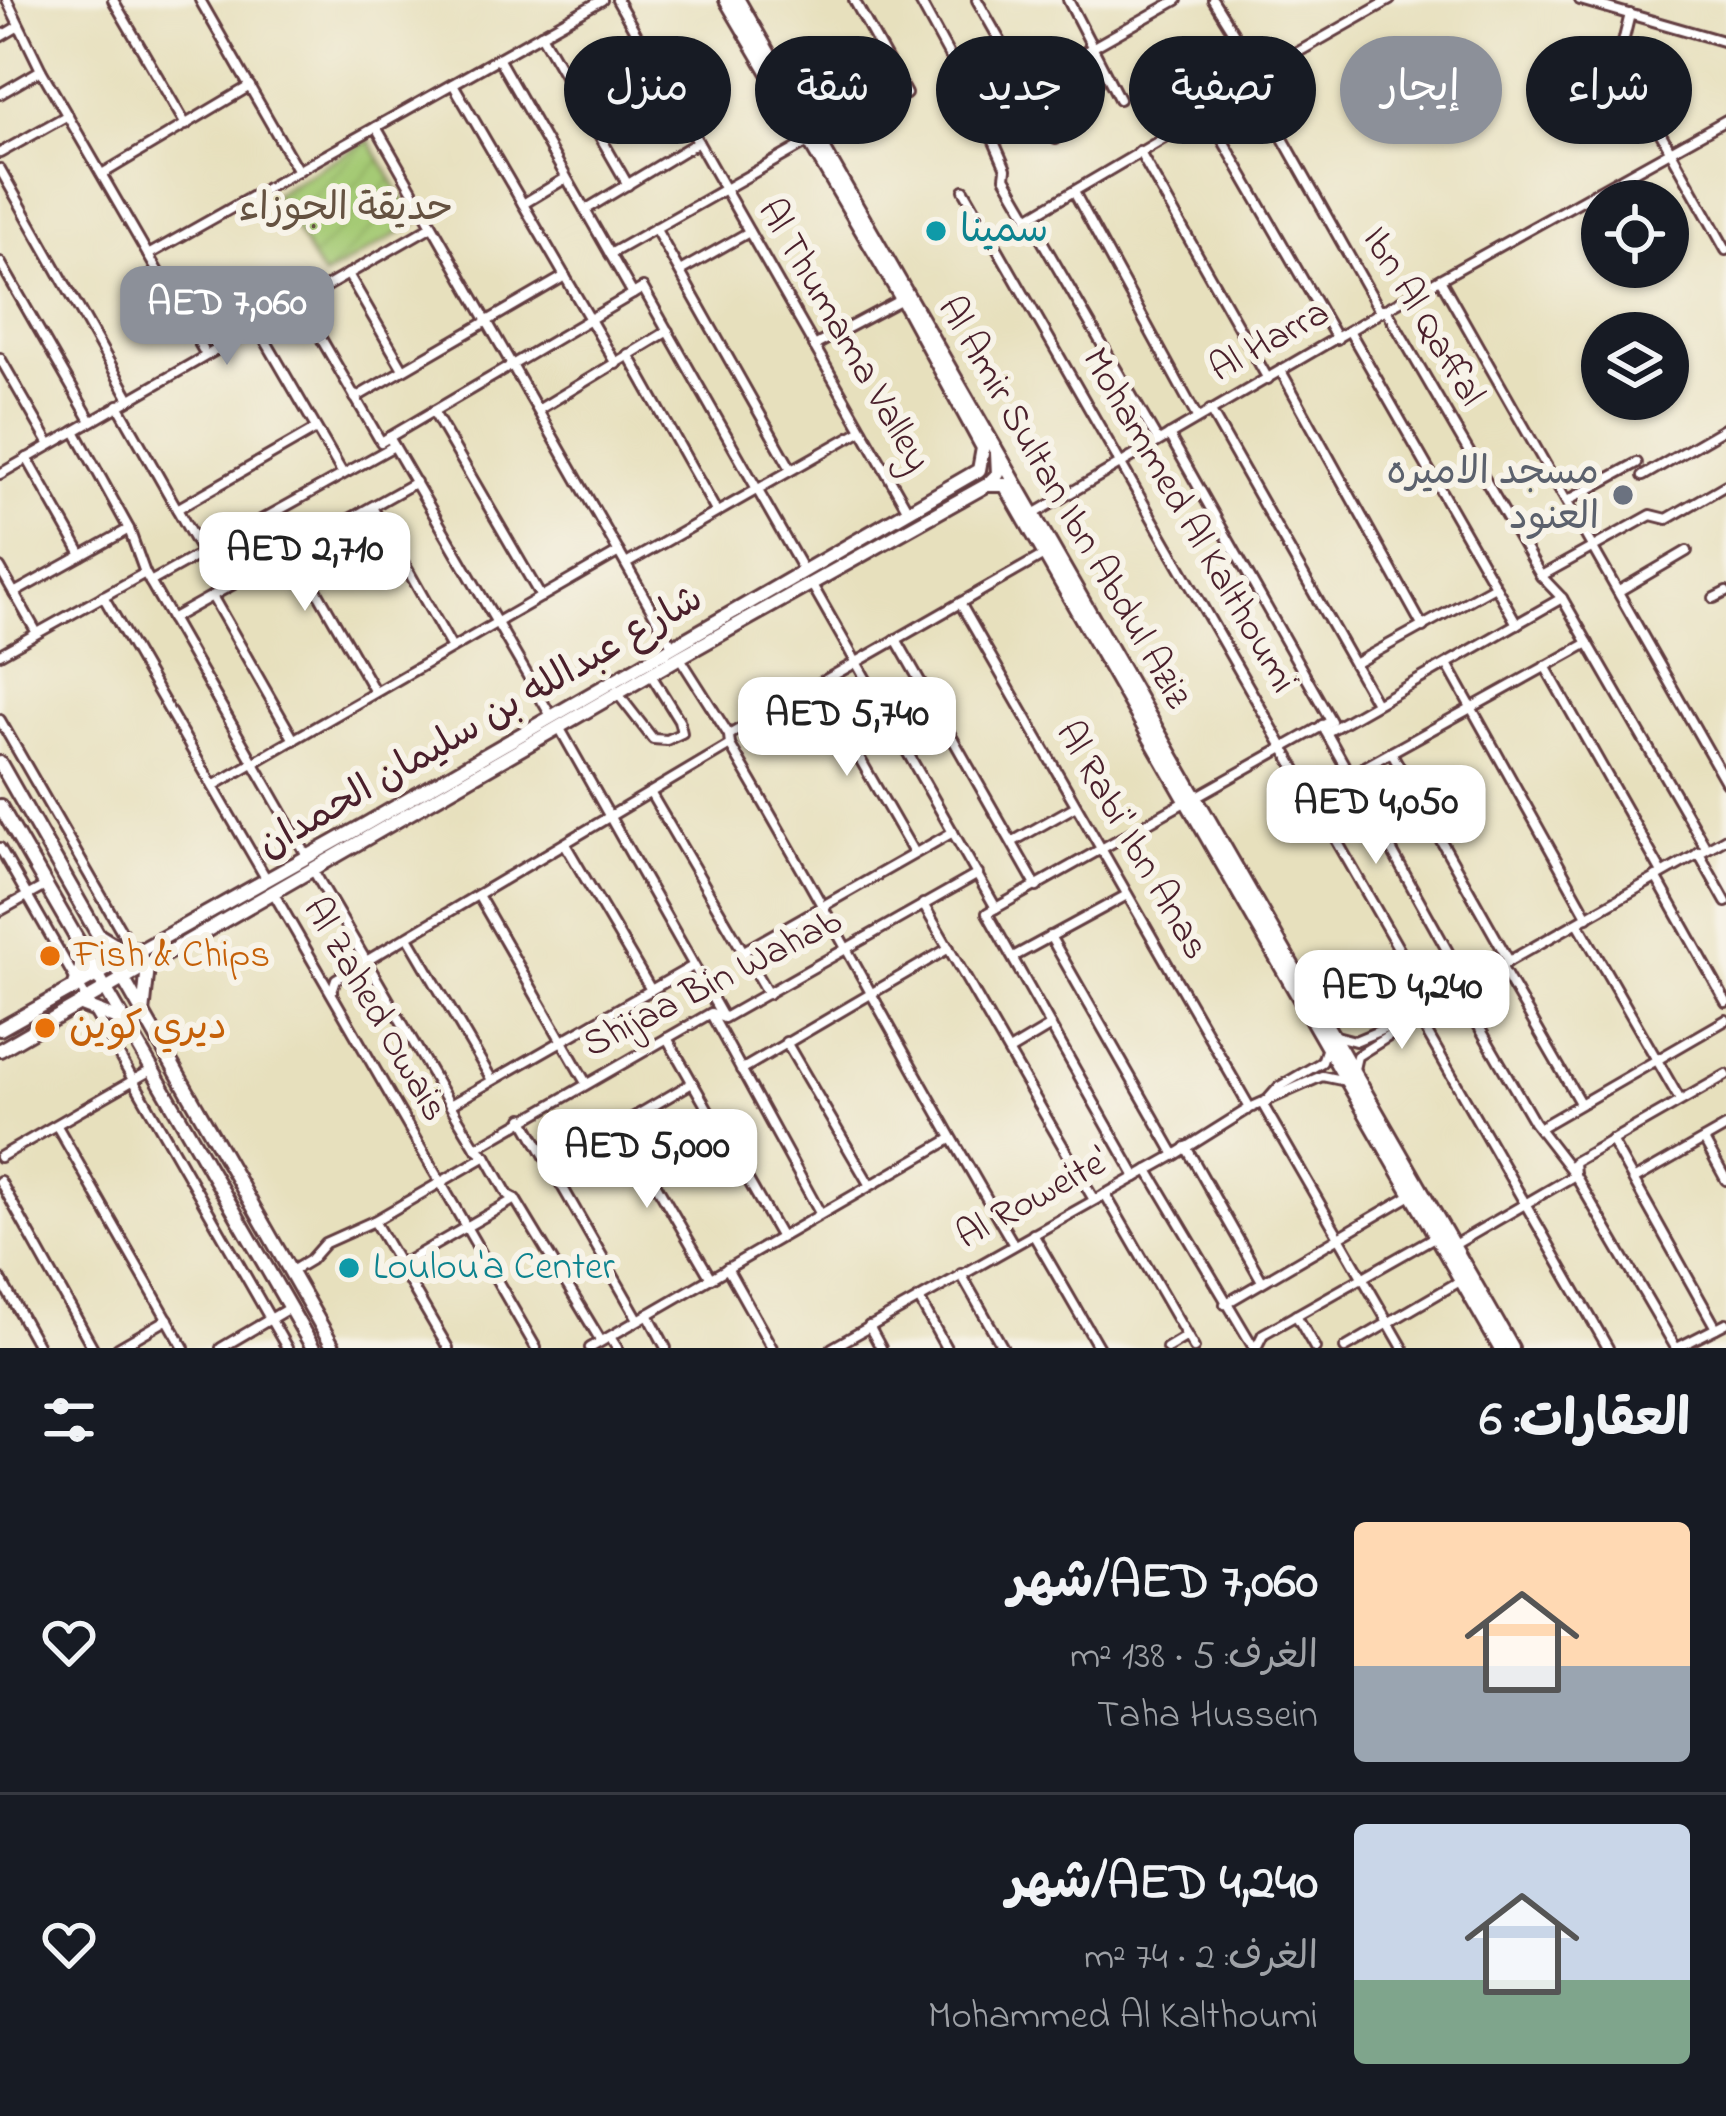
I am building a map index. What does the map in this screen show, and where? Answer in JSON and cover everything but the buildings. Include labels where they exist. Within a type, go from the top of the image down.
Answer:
[{"type":"street","points":[[7,0],[40,70],[206,355]]},
{"type":"street","points":[[113,0],[186,125]]},
{"type":"street","points":[[200,0],[298,171]]},
{"type":"street","points":[[148,255],[602,0]]},
{"type":"street","name":"Al Thumama Valley","points":[[617,0],[638,36]]},
{"type":"street","points":[[726,0],[755,49]]},
{"type":"street","name":"Al Amir Sultan Ibn Abdul Aziz","points":[[738,0],[995,467],[1512,1348]]},
{"type":"street","points":[[854,0],[874,36]]},
{"type":"street","points":[[919,0],[985,121],[1006,169],[1005,177],[1158,441]]},
{"type":"street","points":[[977,0],[998,36]]},
{"type":"street","points":[[1068,0],[1087,36]]},
{"type":"street","points":[[1105,40],[1162,4],[1177,0]]},
{"type":"street","name":"Ibn Al Qaffal","points":[[1213,0],[1233,32],[1227,39],[1379,309],[1386,309],[1541,576],[1562,598],[1726,902]]},
{"type":"street","points":[[1316,42],[1390,0]]},
{"type":"street","points":[[1580,0],[1726,42]]},
{"type":"street","points":[[1630,14],[1618,59],[1726,250]]},
{"type":"street","points":[[0,37],[17,27]]},
{"type":"street","points":[[541,34],[628,184]]},
{"type":"street","points":[[498,58],[633,294]]},
{"type":"street","points":[[0,94],[40,70]]},
{"type":"street","points":[[1105,72],[1119,99]]},
{"type":"street","points":[[453,84],[616,364]]},
{"type":"street","points":[[102,174],[250,86]]},
{"type":"street","points":[[0,153],[68,115]]},
{"type":"street","name":"Al Harra","points":[[1034,514],[1386,309],[1726,121]]},
{"type":"street","points":[[376,127],[826,906],[1014,1245]]},
{"type":"street","points":[[585,210],[695,144]]},
{"type":"street","name":"Al Thumama Valley","points":[[699,144],[909,513]]},
{"type":"street","points":[[610,254],[804,144]]},
{"type":"street","points":[[811,144],[995,467]]},
{"type":"street","points":[[1028,218],[1152,144]]},
{"type":"street","points":[[1225,144],[1337,339]]},
{"type":"street","points":[[1139,151],[1268,379]]},
{"type":"street","points":[[0,169],[130,399]]},
{"type":"street","points":[[523,204],[566,178]]},
{"type":"street","name":"Mohammed Al Kalthoumi","points":[[964,190],[1432,1006]]},
{"type":"street","points":[[1073,192],[1197,417]]},
{"type":"street","points":[[0,474],[432,226]]},
{"type":"street","points":[[656,228],[791,470]]},
{"type":"street","points":[[680,271],[749,232]]},
{"type":"street","points":[[0,262],[91,421]]},
{"type":"street","points":[[348,274],[403,369]]},
{"type":"street","points":[[355,398],[565,276]]},
{"type":"street","points":[[1440,279],[1726,782]]},
{"type":"street","points":[[0,654],[103,596],[202,553],[273,514],[343,474],[433,411],[643,288],[978,874],[1013,957],[1136,1177]]},
{"type":"street","points":[[814,346],[902,299]]},
{"type":"street","points":[[300,302],[355,398],[416,482],[724,1018]]},
{"type":"street","points":[[256,326],[343,474]]},
{"type":"street","points":[[538,410],[668,331]]},
{"type":"street","points":[[1350,332],[1517,624]]},
{"type":"street","points":[[628,354],[716,511]]},
{"type":"street","points":[[0,358],[50,445]]},
{"type":"street","points":[[1281,370],[1424,626]]},
{"type":"street","points":[[118,405],[202,553]]},
{"type":"street","points":[[1210,410],[1376,704]]},
{"type":"street","points":[[433,411],[541,597]]},
{"type":"street","points":[[1643,476],[1726,428]]},
{"type":"street","points":[[177,509],[316,429]]},
{"type":"street","points":[[74,430],[129,529],[171,620],[449,1105],[606,1339],[617,1348]]},
{"type":"street","points":[[626,564],[862,430]]},
{"type":"street","points":[[1169,435],[1539,1128],[1575,1175],[1677,1348],[1721,1326],[1611,1140]]},
{"type":"street","points":[[27,458],[82,555]]},
{"type":"street","points":[[1567,501],[1636,463]]},
{"type":"street","name":"Al Amir Sultan Ibn Abdul Aziz","points":[[995,467],[1034,514],[1191,799]]},
{"type":"street","name":"شارع عبدالله بن سليمان الحمدان","points":[[807,577],[909,513],[995,467]]},
{"type":"street","name":"شارع عبدالله بن سليمان الحمدان","points":[[0,1029],[272,884],[995,467]]},
{"type":"street","points":[[171,620],[416,482]]},
{"type":"street","points":[[1541,576],[1651,514],[1667,519],[1726,485]]},
{"type":"street","points":[[372,507],[452,648]]},
{"type":"street","points":[[273,514],[375,692]]},
{"type":"street","points":[[14,593],[129,529]]},
{"type":"street","points":[[1619,591],[1687,551]]},
{"type":"street","points":[[213,787],[619,552]]},
{"type":"street","points":[[332,995],[336,979],[651,794],[817,684],[1046,555]]},
{"type":"street","points":[[0,568],[38,633]]},
{"type":"street","points":[[1354,664],[1493,587]]},
{"type":"street","points":[[1714,598],[1726,592]]},
{"type":"street","name":"Al Zahed Owais","points":[[103,596],[536,1348]]},
{"type":"street","points":[[212,596],[294,740]]},
{"type":"street","points":[[991,911],[1562,598]]},
{"type":"street","name":"Al Rabi' Ibn Anas","points":[[960,603],[1250,1108]]},
{"type":"street","points":[[896,639],[1036,886]]},
{"type":"street","points":[[1350,776],[1588,643]]},
{"type":"street","name":"شارع عبدالله بن سليمان الحمدان","points":[[556,722],[651,675],[676,652]]},
{"type":"street","points":[[1448,664],[1588,917]]},
{"type":"street","points":[[1545,665],[1726,1002]]},
{"type":"street","points":[[618,694],[653,739],[682,733],[651,675]]},
{"type":"street","points":[[817,684],[914,853]]},
{"type":"street","points":[[0,719],[122,932]]},
{"type":"street","points":[[1391,752],[1580,1103]]},
{"type":"street","points":[[0,763],[334,1348]]},
{"type":"street","points":[[651,794],[768,994]]},
{"type":"street","points":[[0,806],[313,1348]]},
{"type":"street","points":[[1012,842],[1076,806]]},
{"type":"street","points":[[744,951],[953,832]]},
{"type":"street","points":[[1351,1077],[1358,1056],[1432,1006],[1726,838]]},
{"type":"street","points":[[565,844],[651,990]]},
{"type":"street","points":[[0,848],[85,1005],[134,1080],[287,1348]]},
{"type":"street","name":"Shijaa Bin Wahab","points":[[476,1148],[711,1013],[724,1018],[978,874]]},
{"type":"street","name":"شارع عبدالله بن سليمان الحمدان","points":[[0,1051],[85,1005],[272,884]]},
{"type":"street","points":[[0,911],[47,886]]},
{"type":"street","points":[[478,895],[586,1084]]},
{"type":"street","points":[[1013,957],[1127,895]]},
{"type":"street","points":[[923,904],[1094,1200]]},
{"type":"street","points":[[1578,923],[1680,1100]]},
{"type":"street","points":[[97,934],[118,946],[143,950]]},
{"type":"street","points":[[1050,936],[1175,1155]]},
{"type":"street","points":[[408,937],[492,1081]]},
{"type":"street","points":[[76,987],[81,945]]},
{"type":"street","points":[[741,1070],[949,949]]},
{"type":"street","points":[[143,1015],[148,966]]},
{"type":"street","points":[[449,1105],[693,966]]},
{"type":"street","points":[[85,1005],[126,1023]]},
{"type":"street","points":[[711,1013],[820,1213]]},
{"type":"street","points":[[1329,1038],[1355,1041],[1418,1015]]},
{"type":"street","points":[[1418,1015],[1608,1348]]},
{"type":"street","points":[[1539,1128],[1726,1020]]},
{"type":"street","points":[[1009,1052],[1051,1026]]},
{"type":"street","points":[[667,1038],[780,1236]]},
{"type":"street","name":"Al Roweite'","points":[[1263,1105],[1279,1087],[1322,1063],[1329,1038]]},
{"type":"street","points":[[786,1042],[869,1184]]},
{"type":"street","points":[[0,1156],[154,1068]]},
{"type":"street","points":[[1575,1175],[1574,1162],[1726,1075]]},
{"type":"street","name":"Al Roweite'","points":[[832,1348],[1250,1108],[1322,1076],[1351,1077]]},
{"type":"street","name":"Al Amir Sultan Ibn Abdul Aziz","points":[[1351,1077],[1500,1348]]},
{"type":"street","points":[[552,1166],[692,1082]]},
{"type":"street","points":[[1263,1105],[1403,1348]]},
{"type":"street","points":[[523,1118],[666,1348]]},
{"type":"street","points":[[621,1124],[710,1277]]},
{"type":"street","points":[[57,1126],[184,1348]]},
{"type":"street","points":[[1635,1179],[1726,1127]]},
{"type":"street","points":[[590,1348],[951,1138]]},
{"type":"street","points":[[1704,1140],[1726,1180]]},
{"type":"street","points":[[1186,1147],[1262,1281]]},
{"type":"street","points":[[290,1272],[325,1243],[374,1221],[486,1156]]},
{"type":"street","points":[[1148,1170],[1255,1348],[1263,1334],[1436,1236]]},
{"type":"street","points":[[1452,1245],[1575,1175]]},
{"type":"street","points":[[0,1181],[93,1348]]},
{"type":"street","points":[[1105,1194],[1194,1348]]},
{"type":"street","points":[[1225,1304],[1412,1194]]},
{"type":"street","points":[[400,1265],[515,1199]]},
{"type":"street","points":[[374,1221],[448,1348]]},
{"type":"street","points":[[1033,1234],[1099,1348]]},
{"type":"street","points":[[727,1268],[772,1348]]},
{"type":"street","points":[[961,1274],[1004,1348]]},
{"type":"street","points":[[0,1278],[39,1348]]},
{"type":"street","points":[[1345,1348],[1460,1281]]},
{"type":"street","points":[[289,1307],[286,1295],[290,1291],[326,1333]]},
{"type":"street","points":[[919,1299],[946,1348]]},
{"type":"street","points":[[220,1348],[289,1307]]},
{"type":"street","points":[[1295,1315],[1315,1348]]},
{"type":"street","points":[[118,1348],[168,1319]]},
{"type":"street","points":[[869,1326],[881,1348]]},
{"type":"street","points":[[1167,1348],[1187,1336]]},
{"type":"green space","name":"حديقة الجوزاء","points":[[369,140],[417,223],[323,277],[274,194]]},
{"type":"place","name":"سمينا","points":[[936,231]]},
{"type":"place","name":"مسجد الاميره العنود","points":[[1623,495]]},
{"type":"place","name":"Fish & Chips","points":[[50,956]]},
{"type":"place","name":"ديري كوين","points":[[45,1028]]},
{"type":"place","name":"Loulou'a Center","points":[[349,1268]]}]
